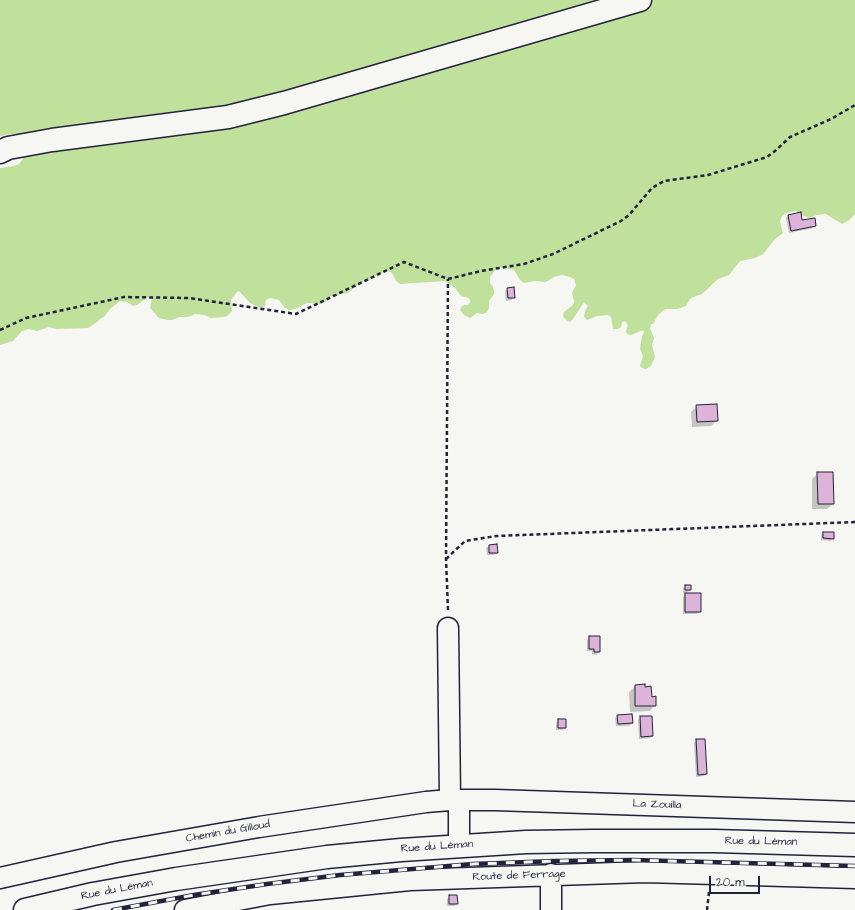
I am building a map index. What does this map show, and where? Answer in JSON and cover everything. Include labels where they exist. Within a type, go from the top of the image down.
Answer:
[{"type":"main road","points":[[0,152],[8,148],[52,140],[228,117],[374,78],[640,0]]},
{"type":"main road","name":"Rue du Léman","points":[[25,910],[93,894],[260,866],[327,857],[459,846],[526,842],[609,841],[722,841],[855,845]]},
{"type":"street","points":[[448,628],[455,801],[459,846]]},
{"type":"street","name":"La Zouilla","points":[[455,801],[495,800],[855,812]]},
{"type":"street","name":"Chemin du Gilloud","points":[[0,878],[116,852],[252,828],[426,802],[455,801]]},
{"type":"street","name":"Route de Ferrage","points":[[185,910],[270,894],[410,880],[645,872],[855,878]]},
{"type":"street","points":[[551,874],[551,910]]},
{"type":"path","points":[[0,330],[26,318],[124,297],[189,298],[296,314],[404,262],[448,279],[482,271],[524,264],[553,254],[607,229],[630,215],[652,188],[664,181],[708,175],[766,157],[790,137],[831,119],[855,105]]},
{"type":"path","points":[[448,279],[446,559],[448,628]]},
{"type":"path","points":[[446,559],[465,541],[496,536],[855,522]]},
{"type":"green space","points":[[0,0],[855,0],[855,214],[848,221],[842,224],[826,214],[809,218],[796,211],[786,213],[782,216],[780,222],[783,233],[774,240],[763,254],[755,258],[740,261],[729,275],[718,279],[702,294],[690,299],[686,306],[677,309],[665,309],[658,315],[653,324],[651,324],[650,328],[654,338],[652,345],[655,357],[651,366],[646,369],[640,366],[643,356],[640,349],[642,336],[644,333],[643,330],[631,335],[627,334],[626,331],[628,325],[625,321],[622,322],[621,327],[618,329],[613,329],[611,317],[608,315],[597,316],[587,320],[584,317],[588,306],[584,302],[570,322],[566,320],[563,316],[564,312],[573,305],[574,302],[572,293],[576,285],[574,279],[562,275],[554,277],[546,282],[535,281],[524,283],[520,280],[514,270],[500,267],[497,268],[490,277],[490,283],[493,287],[494,294],[489,301],[489,308],[487,312],[483,314],[477,313],[470,318],[464,315],[460,310],[464,305],[468,305],[470,302],[469,298],[461,296],[455,288],[445,281],[400,284],[396,281],[392,273],[388,271],[380,273],[371,279],[360,283],[348,293],[331,296],[322,304],[307,303],[295,309],[289,310],[284,307],[279,300],[270,298],[266,300],[265,306],[260,308],[250,303],[239,291],[231,300],[232,311],[227,316],[211,318],[204,315],[195,314],[188,317],[168,320],[159,318],[150,308],[152,298],[150,296],[133,306],[127,302],[120,301],[110,309],[104,317],[88,328],[57,329],[49,327],[37,331],[29,329],[22,331],[13,341],[0,345],[0,168],[14,166],[19,164],[23,159],[21,138],[11,134],[0,136]]},
{"type":"building","points":[[801,212],[802,220],[815,218],[816,226],[791,231],[788,215]]},
{"type":"building","points":[[514,287],[515,298],[508,298],[507,288]]},
{"type":"building","points":[[717,404],[718,421],[697,422],[696,405]]},
{"type":"building","points":[[817,472],[833,472],[834,504],[818,504]]},
{"type":"building","points":[[823,532],[834,532],[834,539],[823,538]]},
{"type":"building","points":[[497,544],[498,553],[489,553],[489,545]]},
{"type":"building","points":[[685,585],[691,585],[691,590],[685,590]]},
{"type":"building","points":[[685,593],[701,593],[701,612],[685,612]]},
{"type":"building","points":[[589,636],[600,636],[600,652],[594,652],[594,649],[589,649]]},
{"type":"building","points":[[645,684],[645,687],[651,686],[652,697],[656,696],[656,706],[635,706],[635,685]]},
{"type":"building","points":[[632,714],[633,723],[618,724],[617,715]]},
{"type":"building","points":[[640,716],[652,716],[653,736],[641,737]]},
{"type":"building","points":[[558,719],[566,719],[566,728],[558,728]]},
{"type":"building","points":[[696,739],[705,739],[707,774],[698,775]]},
{"type":"building","points":[[449,895],[457,895],[458,904],[449,904]]},
{"type":"railway","points":[[113,910],[194,895],[267,884],[340,875],[473,864],[633,860],[855,866]]}]
